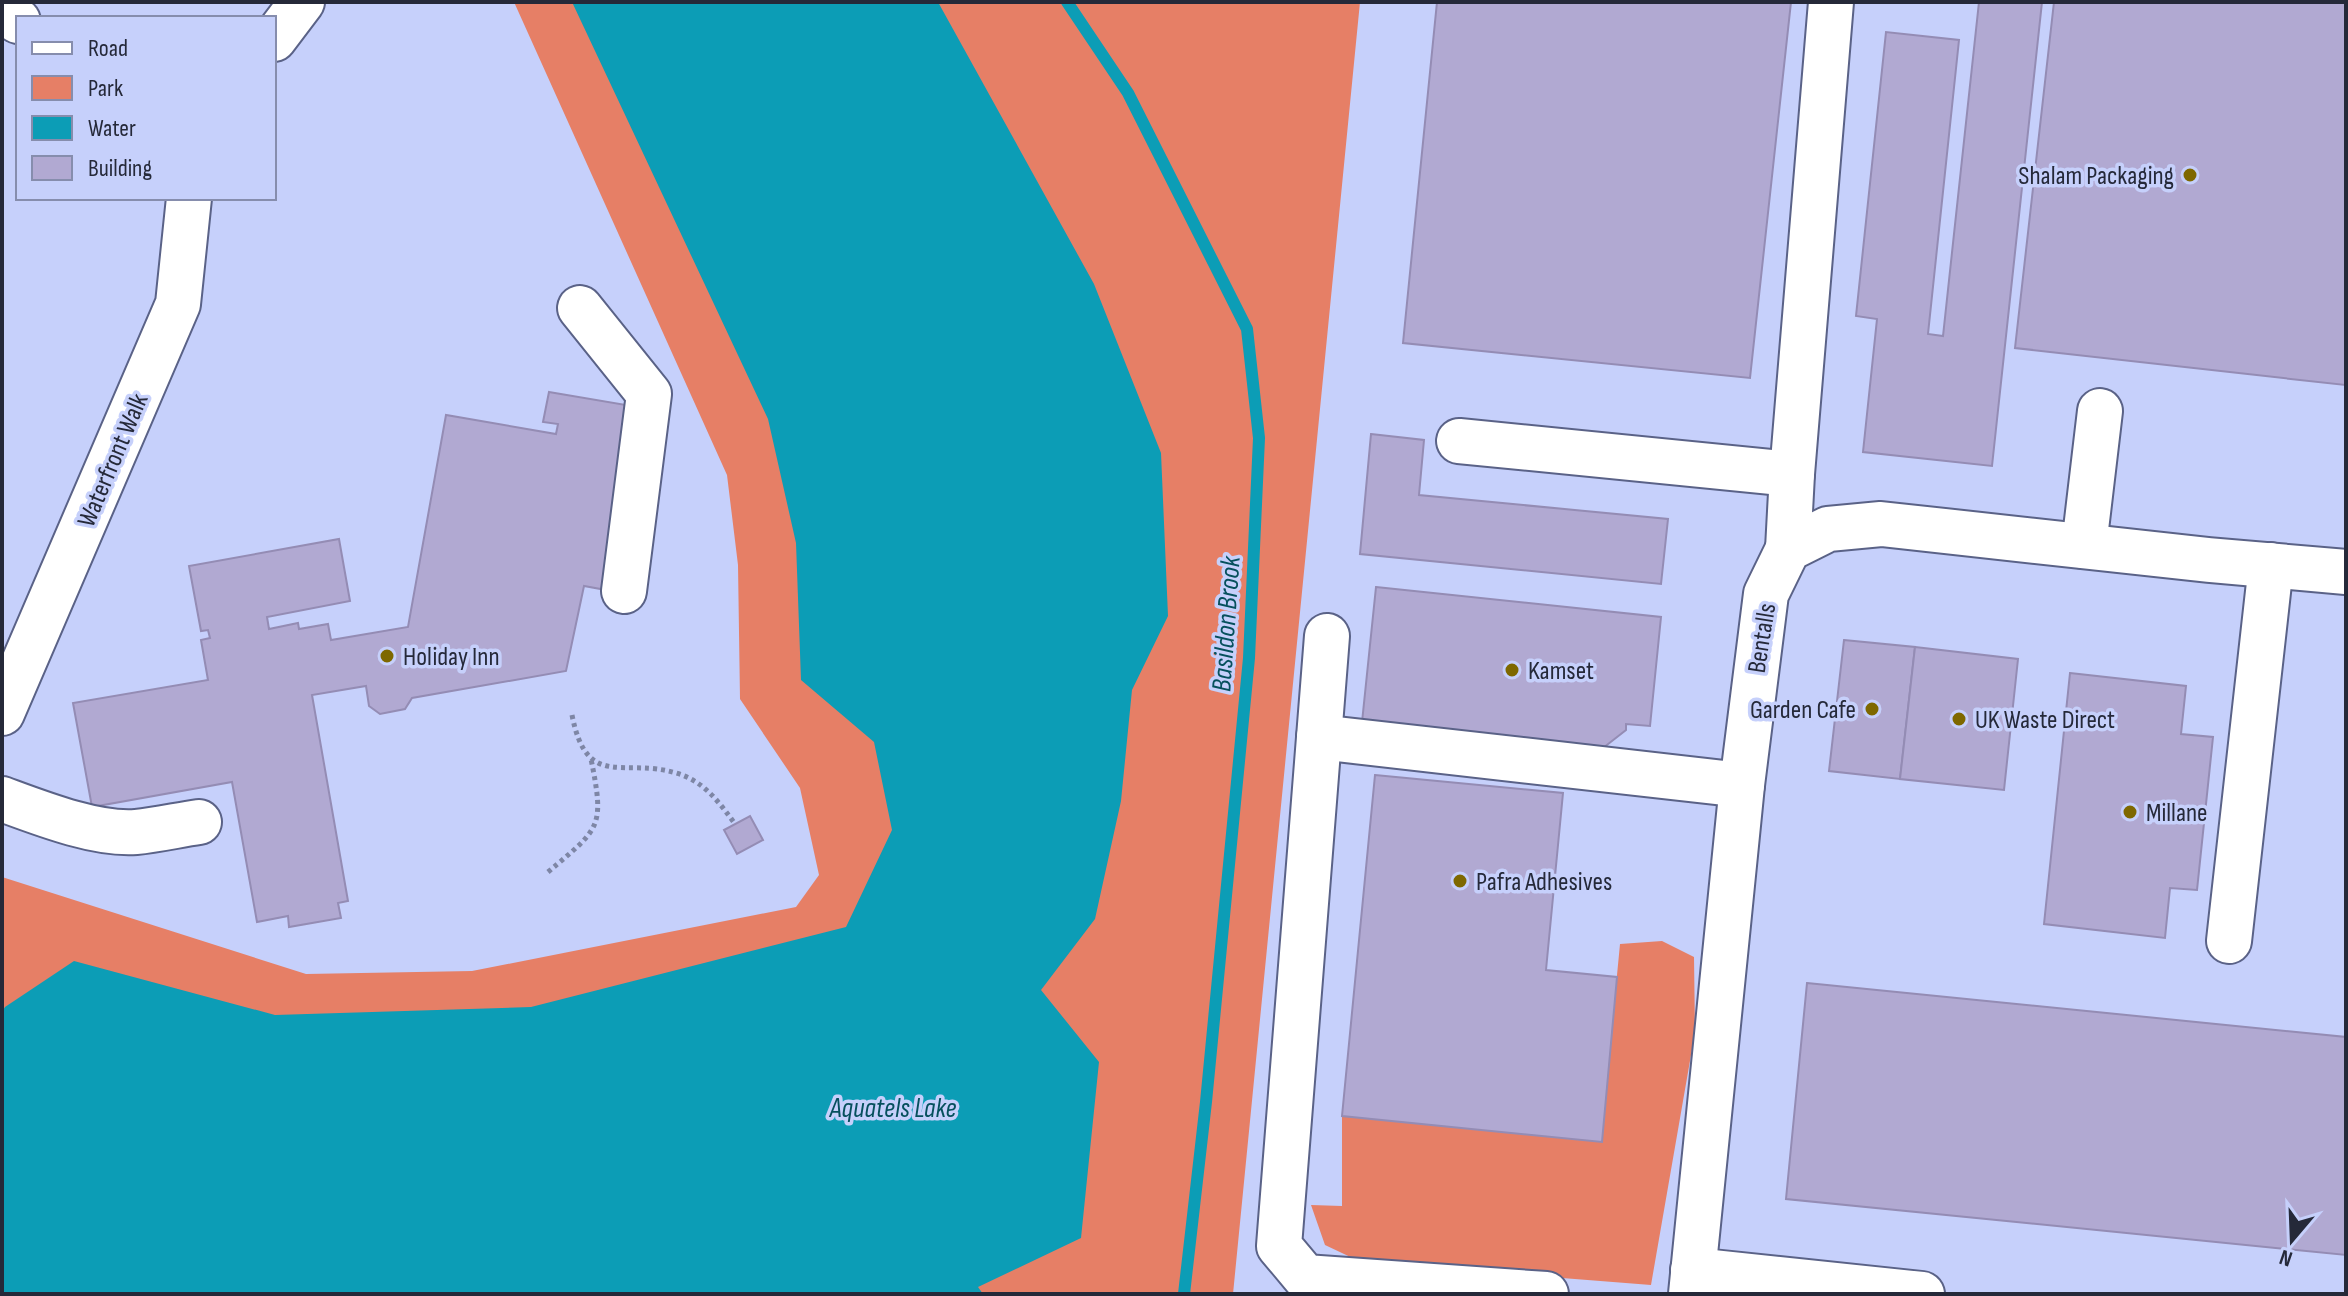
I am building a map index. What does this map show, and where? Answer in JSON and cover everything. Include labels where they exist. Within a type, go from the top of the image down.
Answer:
[{"type":"street","points":[[276,36],[302,2]]},
{"type":"street","points":[[1831,2],[1788,549],[1828,529],[1881,524],[2346,572]]},
{"type":"street","name":"Waterfront Walk","points":[[2,713],[178,304],[189,200]]},
{"type":"street","points":[[580,308],[649,394],[624,591]]},
{"type":"street","points":[[2084,546],[2100,411]]},
{"type":"street","points":[[1459,441],[1792,474]]},
{"type":"street","name":"Bentalls","points":[[1692,1282],[1742,785],[1766,594],[1788,549]]},
{"type":"street","points":[[2229,941],[2271,565]]},
{"type":"street","points":[[1327,636],[1279,1246],[1305,1277],[1546,1294]]},
{"type":"street","points":[[1319,737],[1742,785]]},
{"type":"street","points":[[2,799],[113,831],[136,832],[199,822]]},
{"type":"street","points":[[1692,1282],[1922,1294]]},
{"type":"path","points":[[548,872],[583,844],[597,821],[597,788],[591,759],[577,742],[572,715]]},
{"type":"path","points":[[591,759],[609,766],[674,772],[692,779],[713,794],[735,824]]},
{"type":"green space","name":"Aquatels Lake","points":[[514,2],[1360,2],[1233,1294],[2,1294],[2,877],[306,974],[472,971],[796,907],[819,875],[800,788],[740,699],[738,565],[727,475]]},
{"type":"green space","points":[[1662,941],[1694,957],[1695,1032],[1651,1285],[1361,1262],[1325,1245],[1311,1205],[1342,1206],[1342,1116],[1601,1141],[1620,944]]},
{"type":"water","name":"Aquatels Lake","points":[[572,2],[938,2],[1094,284],[1161,453],[1168,616],[1132,690],[1121,801],[1095,919],[1041,990],[1099,1062],[1081,1238],[978,1287],[983,1294],[2,1294],[2,1012],[74,961],[275,1015],[531,1007],[846,927],[892,830],[874,742],[801,680],[796,543],[768,419]]},
{"type":"building","points":[[1437,2],[1791,2],[1750,378],[1403,343]]},
{"type":"building","name":"Shalam Packaging","points":[[1979,2],[2042,2],[1992,466],[1863,452],[1877,319],[1856,316],[1886,32],[1959,40],[1928,334],[1943,336]]},
{"type":"building","name":"Shalam Packaging","points":[[2054,2],[2346,2],[2345,385],[2015,348]]},
{"type":"building","name":"Holiday Inn","points":[[549,392],[626,405],[606,590],[584,586],[566,671],[412,698],[405,709],[380,714],[369,706],[366,686],[312,695],[348,901],[338,903],[341,918],[289,927],[288,916],[257,922],[232,782],[92,807],[73,703],[208,680],[201,640],[210,638],[208,630],[201,631],[189,566],[339,539],[350,601],[267,617],[269,629],[298,623],[299,629],[328,624],[331,640],[408,627],[446,415],[556,434],[558,424],[543,422]]},
{"type":"building","points":[[1371,434],[1424,440],[1419,495],[1668,519],[1661,584],[1360,554]]},
{"type":"building","name":"Kamset","points":[[1376,587],[1661,617],[1650,726],[1626,724],[1626,730],[1603,748],[1361,732]]},
{"type":"building","name":"Garden Cafe","points":[[1844,640],[1915,647],[1900,779],[1829,771]]},
{"type":"building","name":"UK Waste Direct","points":[[1915,647],[2018,659],[2004,790],[1900,779]]},
{"type":"building","name":"Millane","points":[[2070,673],[2186,686],[2181,734],[2213,737],[2197,890],[2170,888],[2165,938],[2044,924]]},
{"type":"building","name":"Pafra Adhesives","points":[[1375,775],[1563,793],[1546,970],[1617,977],[1602,1142],[1342,1116]]},
{"type":"building","points":[[750,816],[763,840],[737,854],[724,830]]},
{"type":"building","points":[[1807,983],[2346,1037],[2346,1255],[1786,1199]]},
{"type":"waterway","name":"Basildon Brook","points":[[1067,2],[1128,93],[1247,329],[1259,438],[1249,658],[1184,1294]]},
{"type":"place","name":"Shalam Packaging","points":[[2190,175]]},
{"type":"place","name":"Holiday Inn","points":[[387,656]]},
{"type":"place","name":"Kamset","points":[[1512,670]]},
{"type":"place","name":"Garden Cafe","points":[[1872,709]]},
{"type":"place","name":"UK Waste Direct","points":[[1959,719]]},
{"type":"place","name":"Millane","points":[[2130,812]]},
{"type":"place","name":"Pafra Adhesives","points":[[1460,881]]}]
